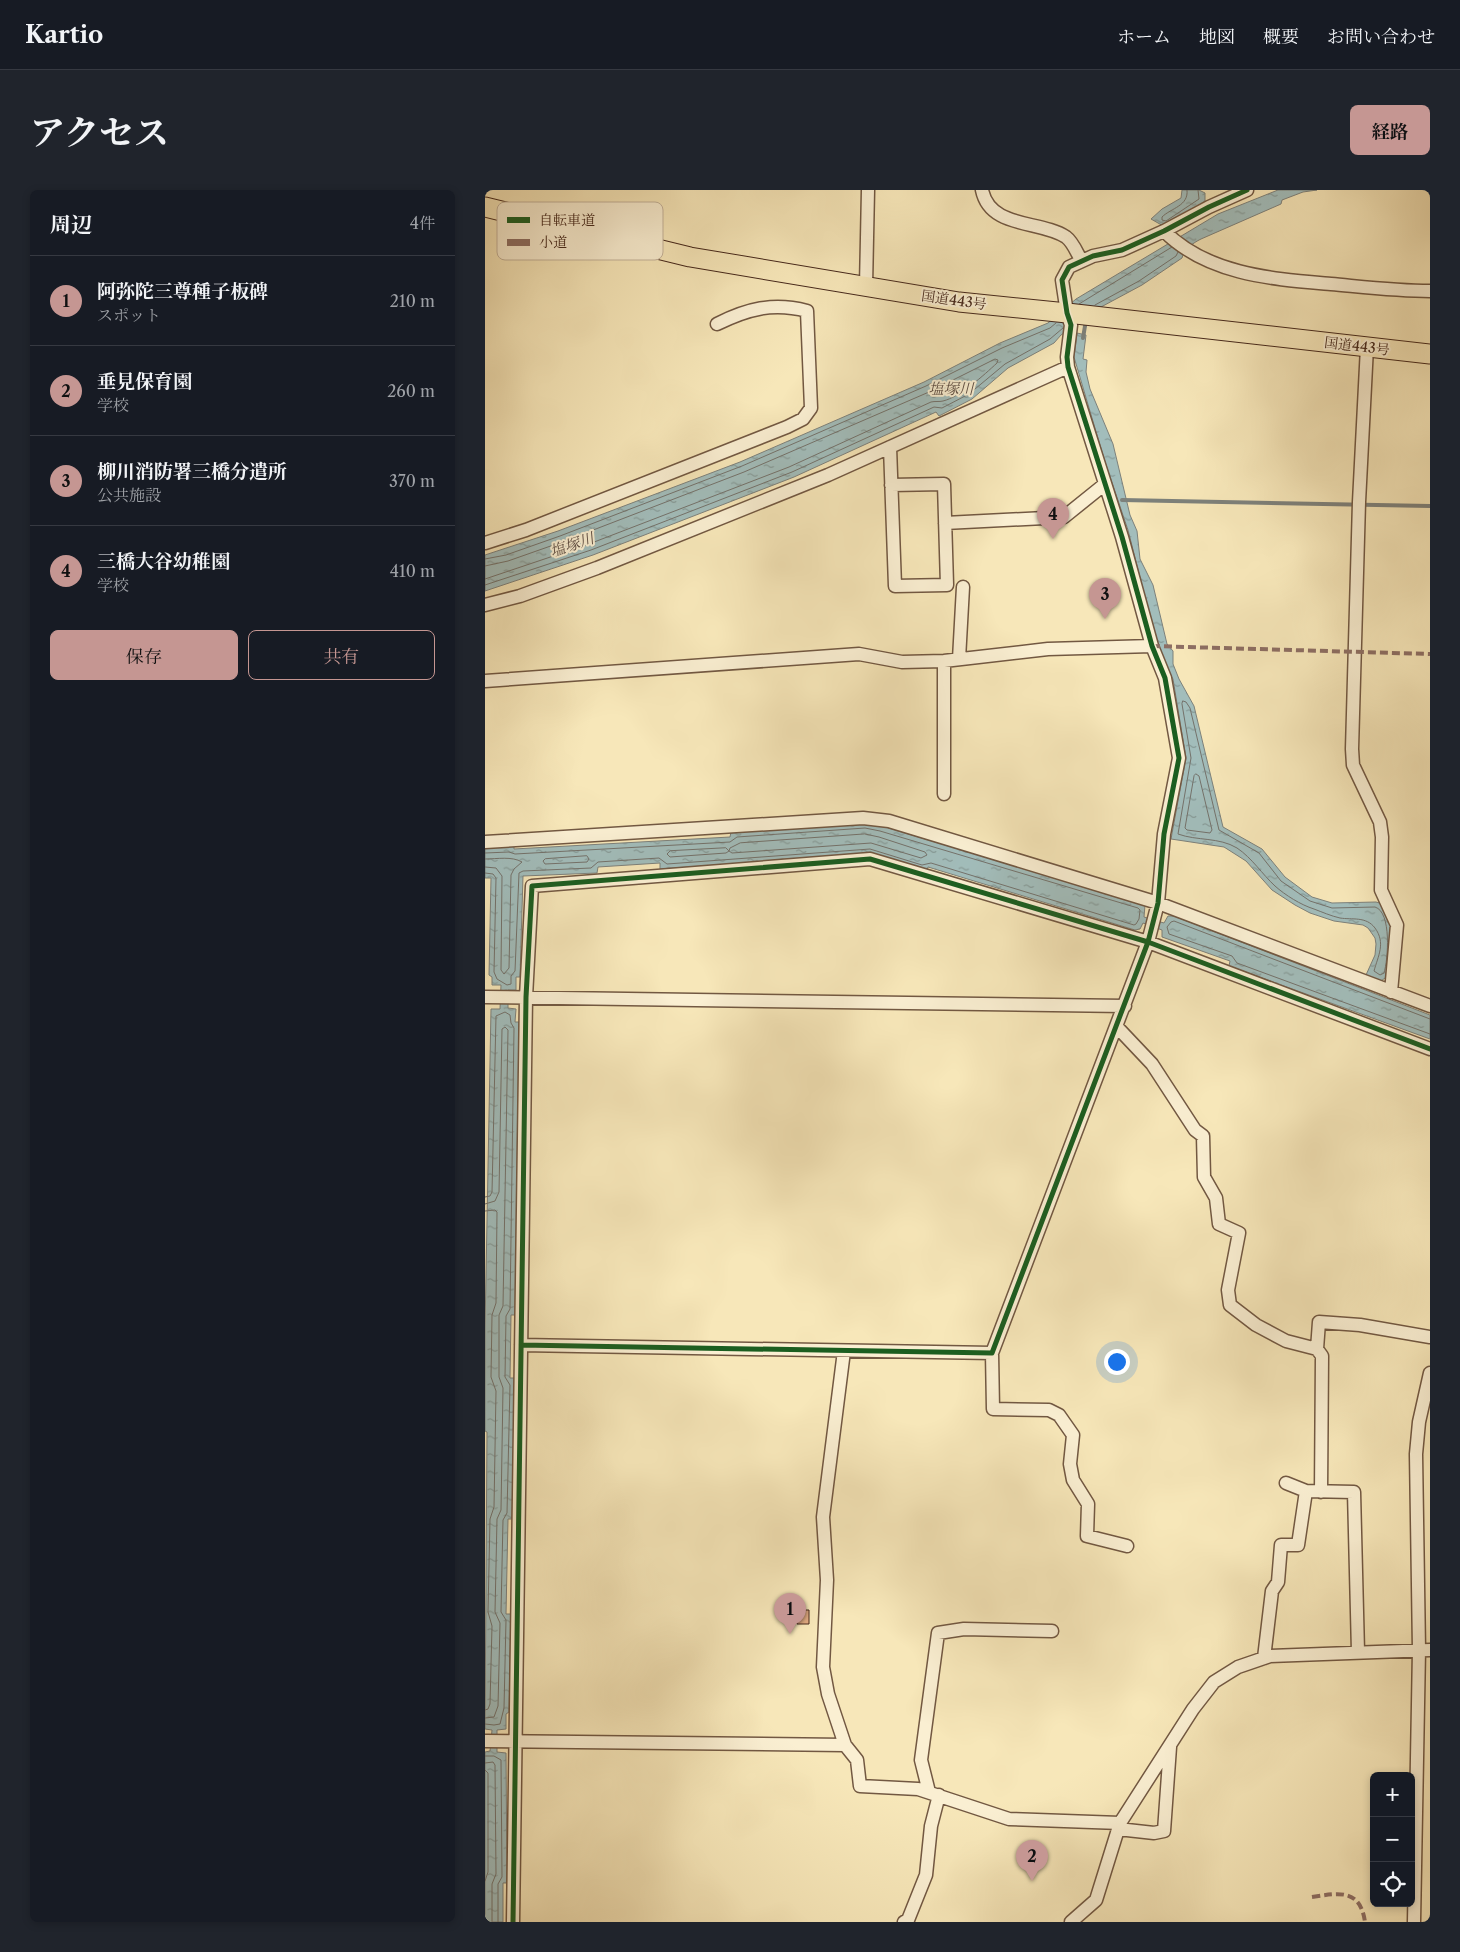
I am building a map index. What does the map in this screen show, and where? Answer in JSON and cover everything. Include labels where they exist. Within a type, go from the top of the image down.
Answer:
[{"type":"highway","name":"国道443号","points":[[663,250],[690,257],[959,302],[1042,311],[1066,304],[1086,316],[1430,354]]},
{"type":"street","points":[[866,286],[868,190]]},
{"type":"street","points":[[982,190],[990,206],[1003,217],[1054,230],[1068,239],[1081,260]]},
{"type":"street","points":[[1127,1546],[1087,1536],[1088,1504],[1073,1480],[1070,1464],[1073,1435],[1059,1415],[1049,1410],[993,1409],[992,1353],[1148,942],[1158,903],[1163,834],[1179,758],[1165,678],[1152,646],[1123,537],[1067,362],[1071,325],[1062,280],[1069,268],[1081,260],[1122,250],[1166,234],[1209,207],[1247,190]]},
{"type":"street","points":[[1166,234],[1191,252],[1234,271],[1265,278],[1399,291],[1430,291]]},
{"type":"street","points":[[485,544],[526,530],[787,428],[803,419],[811,408],[807,311],[792,307],[759,308],[739,313],[717,324]]},
{"type":"street","points":[[1367,347],[1359,502],[1352,749],[1353,765],[1380,822],[1382,837],[1381,890],[1397,925],[1391,992]]},
{"type":"street","points":[[485,605],[520,596],[597,568],[828,475],[1067,362]]},
{"type":"street","points":[[890,447],[891,485],[895,586],[947,585],[944,484],[891,485]]},
{"type":"street","points":[[945,523],[1064,517],[1105,484]]},
{"type":"street","points":[[959,659],[963,587]]},
{"type":"street","points":[[485,681],[859,654],[901,662],[944,661],[1048,649],[1152,646]]},
{"type":"street","points":[[944,661],[944,794]]},
{"type":"street","points":[[485,842],[863,818],[889,821],[1158,903],[1430,1006]]},
{"type":"street","points":[[513,1922],[526,997],[532,886],[869,859],[1148,942],[1430,1049]]},
{"type":"street","points":[[485,997],[1125,1006]]},
{"type":"street","points":[[1117,1027],[1152,1064],[1195,1130],[1203,1136],[1204,1177],[1216,1198],[1219,1224],[1239,1233],[1227,1290],[1230,1305],[1256,1325],[1286,1341],[1317,1349]]},
{"type":"street","points":[[1321,1492],[1322,1356],[1317,1349],[1319,1322],[1360,1324],[1430,1338]]},
{"type":"street","points":[[521,1345],[992,1353]]},
{"type":"street","points":[[843,1351],[823,1518],[827,1580],[823,1667],[828,1694],[845,1745],[857,1760],[860,1786],[917,1789],[1009,1819],[1119,1826],[1153,1832],[1163,1831],[1170,1745]]},
{"type":"street","points":[[1414,1922],[1425,1650],[1416,1454],[1419,1422],[1430,1373]]},
{"type":"street","points":[[1286,1482],[1306,1491],[1354,1492],[1358,1652]]},
{"type":"street","points":[[1264,1658],[1271,1591],[1278,1582],[1281,1545],[1298,1545],[1306,1491]]},
{"type":"street","points":[[904,1922],[908,1920],[926,1875],[934,1794],[921,1760],[938,1633],[964,1629],[1053,1631]]},
{"type":"street","points":[[1071,1922],[1096,1900],[1119,1826],[1170,1745],[1214,1682],[1238,1667],[1270,1656],[1425,1650]]},
{"type":"street","points":[[485,1741],[845,1745]]},
{"type":"water","points":[[1182,190],[1199,190],[1205,193],[1205,201],[1165,227],[1151,219],[1162,209],[1181,198]]},
{"type":"water","name":"塩塚川","points":[[1278,190],[1317,190],[1303,192],[1282,200],[1281,204],[1195,242],[1187,249],[1182,258],[1142,285],[1101,307],[1061,335],[1054,343],[1008,368],[972,399],[939,416],[936,412],[794,477],[593,555],[485,591],[485,555],[558,531],[740,462],[924,382],[1000,343],[1048,323],[1076,299],[1218,214]]},
{"type":"water","points":[[1077,333],[1086,335],[1083,359],[1087,360],[1086,372],[1090,389],[1113,444],[1130,515],[1137,531],[1140,559],[1153,585],[1167,644],[1173,651],[1173,664],[1194,706],[1223,827],[1262,849],[1285,877],[1312,897],[1332,903],[1376,902],[1383,904],[1392,926],[1389,975],[1381,981],[1366,975],[1375,955],[1376,944],[1375,938],[1368,928],[1363,925],[1334,921],[1310,913],[1295,905],[1272,890],[1246,861],[1224,847],[1171,839],[1186,758],[1173,679],[1160,657],[1128,530],[1105,462],[1074,357]]},
{"type":"water","points":[[865,823],[882,826],[1145,905],[1144,917],[1164,923],[1168,916],[1174,916],[1430,1015],[1430,1039],[1229,966],[1230,961],[1162,937],[1162,930],[1143,923],[1140,929],[1135,930],[928,867],[927,871],[871,854],[660,869],[660,863],[598,867],[597,873],[523,876],[520,977],[516,977],[516,990],[508,990],[508,1008],[516,1009],[515,1022],[519,1022],[515,1315],[511,1315],[510,1378],[515,1378],[512,1519],[508,1519],[506,1614],[511,1614],[509,1712],[506,1714],[506,1729],[497,1730],[497,1752],[506,1753],[507,1883],[503,1883],[503,1922],[485,1922],[485,1752],[490,1751],[492,1730],[485,1729],[487,1432],[485,1431],[485,1328],[491,1009],[500,1009],[501,985],[492,985],[492,977],[489,975],[491,878],[485,878],[485,848],[514,846],[514,849],[730,837],[731,832]]},
{"type":"building","points":[[797,1610],[809,1610],[809,1624],[797,1624]]},
{"type":"waterway","points":[[1083,338],[1086,320]]},
{"type":"waterway","points":[[1122,500],[1430,506]]},
{"type":"marked path","points":[[1152,646],[1430,654]]},
{"type":"marked path","points":[[1312,1897],[1331,1894],[1347,1895],[1358,1903],[1365,1922]]},
{"type":"cycle path","points":[[521,1345],[992,1353],[1148,942],[1158,903],[1164,834],[1179,758],[1165,678],[1152,646],[1122,537],[1068,367],[1067,357],[1071,325],[1067,313],[1062,280],[1069,267],[1093,256],[1122,250],[1247,190]]},
{"type":"cycle path","points":[[513,1922],[526,997],[532,886],[870,859],[1148,942],[1430,1049]]},
{"type":"place","name":"三橋大谷幼稚園","points":[[1053,539]]},
{"type":"place","name":"柳川消防署三橋分遣所","points":[[1105,619]]},
{"type":"place","name":"阿弥陀三尊種子板碑","points":[[790,1634]]},
{"type":"place","name":"垂見保育園","points":[[1032,1881]]}]
